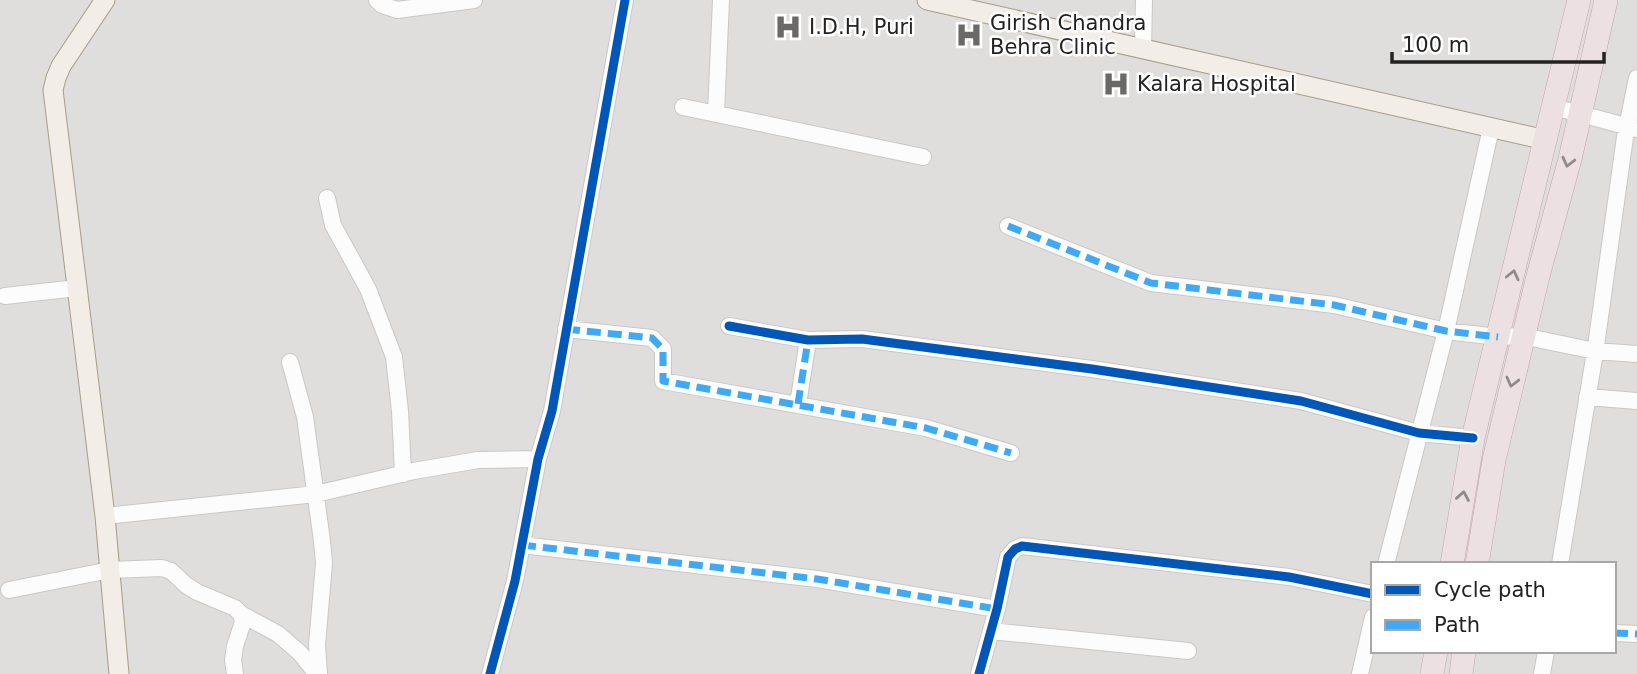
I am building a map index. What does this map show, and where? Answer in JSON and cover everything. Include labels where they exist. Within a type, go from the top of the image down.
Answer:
[{"type":"highway","points":[[1452,562],[1473,438],[1579,0]]},
{"type":"highway","points":[[1477,562],[1494,460],[1523,336],[1570,159],[1606,0]]},
{"type":"highway","points":[[1432,674],[1436,653]]},
{"type":"highway","points":[[1461,674],[1464,653]]},
{"type":"main road","points":[[105,0],[61,66],[53,90],[105,516],[119,674]]},
{"type":"main road","points":[[927,0],[1546,140]]},
{"type":"street","points":[[377,0],[382,5],[397,10],[474,0]]},
{"type":"street","points":[[490,674],[515,581],[538,459],[552,411],[625,0]]},
{"type":"street","points":[[716,114],[721,0]]},
{"type":"street","points":[[1143,49],[1144,0]]},
{"type":"street","points":[[1560,562],[1632,128],[1637,78]]},
{"type":"street","points":[[683,107],[923,158]]},
{"type":"street","points":[[1554,107],[1632,128]]},
{"type":"street","points":[[1387,562],[1446,331],[1491,128]]},
{"type":"street","points":[[327,198],[333,225],[368,289],[394,358],[400,411],[402,474]]},
{"type":"street","points":[[1008,226],[1151,283],[1334,305],[1446,331],[1498,337],[1523,336],[1595,352],[1637,354]]},
{"type":"street","points":[[5,296],[77,288]]},
{"type":"street","points":[[729,326],[808,340],[862,339],[1092,369],[1301,401],[1419,433],[1473,438]]},
{"type":"street","points":[[566,329],[652,338],[663,349],[663,381],[926,428],[1011,453]]},
{"type":"street","points":[[798,404],[808,340]]},
{"type":"street","points":[[290,362],[305,416],[324,563],[317,645],[318,674]]},
{"type":"street","points":[[1587,397],[1637,401]]},
{"type":"street","points":[[105,516],[316,494],[478,460],[538,459]]},
{"type":"street","points":[[522,545],[817,579],[997,609]]},
{"type":"street","points":[[979,674],[1009,557],[1015,549],[1022,546],[1289,577],[1371,594]]},
{"type":"street","points":[[9,590],[110,570],[170,570],[197,592],[235,608],[278,634],[300,653],[318,674]]},
{"type":"street","points":[[235,674],[233,660],[243,622],[241,614]]},
{"type":"street","points":[[1360,674],[1371,626]]},
{"type":"street","points":[[991,631],[1188,651]]},
{"type":"street","points":[[1616,633],[1637,634]]},
{"type":"street","points":[[1542,674],[1546,653]]},
{"type":"shaded area","points":[[0,0],[1637,0],[1637,674],[0,674]]},
{"type":"marked path","points":[[1008,226],[1151,283],[1334,305],[1446,331],[1498,337]]},
{"type":"marked path","points":[[566,329],[652,338],[663,349],[663,381],[926,428],[1011,453]]},
{"type":"marked path","points":[[798,404],[808,340]]},
{"type":"marked path","points":[[522,545],[817,579],[997,609]]},
{"type":"marked path","points":[[1616,633],[1637,634]]},
{"type":"cycle path","points":[[490,674],[515,581],[538,459],[552,411],[625,0]]},
{"type":"cycle path","points":[[729,326],[808,340],[862,339],[1092,369],[1301,401],[1419,433],[1473,438]]},
{"type":"cycle path","points":[[979,674],[1008,557],[1022,546],[1289,577],[1371,594]]},
{"type":"place","name":"I.D.H, Puri","points":[[788,27]]},
{"type":"place","name":"Girish Chandra Behra Clinic","points":[[969,35]]},
{"type":"place","name":"Kalara Hospital","points":[[1116,84]]}]
